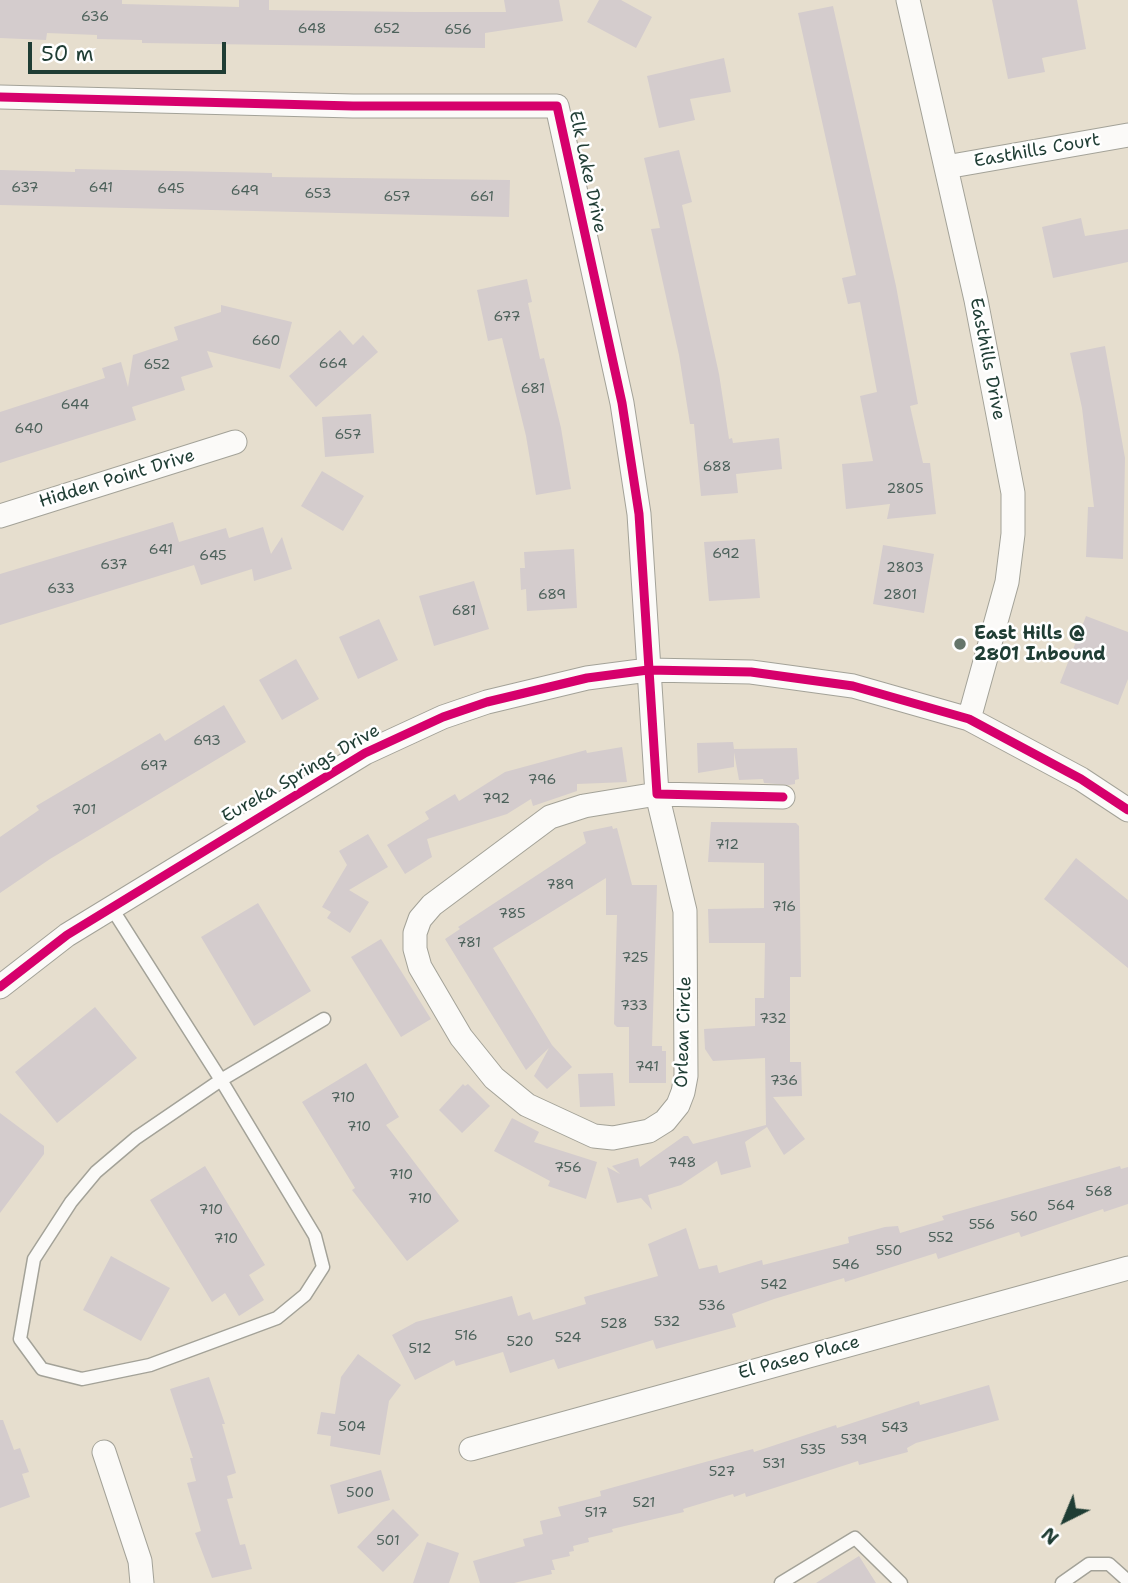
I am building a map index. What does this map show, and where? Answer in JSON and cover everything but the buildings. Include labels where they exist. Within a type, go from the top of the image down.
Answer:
[{"type":"street","name":"Easthills Drive","points":[[908,0],[946,167],[1013,493],[1013,534],[1007,582],[969,719]]},
{"type":"street","name":"Elk Lake Drive","points":[[0,97],[381,107],[557,106],[622,403],[639,514],[648,670]]},
{"type":"street","name":"Easthills Court","points":[[946,167],[1128,135]]},
{"type":"street","name":"Hidden Point Drive","points":[[0,516],[235,442]]},
{"type":"street","name":"Eureka Springs Drive","points":[[0,986],[56,943],[111,907],[278,804],[402,734],[443,717],[534,690],[648,670],[798,676],[853,685],[969,719],[1081,779],[1128,810]]},
{"type":"street","name":"Orlean Circle","points":[[648,670],[657,794],[685,911],[684,1092],[678,1105],[665,1121],[649,1131],[613,1138],[594,1136],[527,1105],[494,1078],[461,1037],[420,967],[415,949],[415,933],[420,919],[432,905],[550,817],[584,806],[657,794],[783,797]]},
{"type":"street","name":"El Paseo Place","points":[[471,1449],[1128,1268]]},
{"type":"street","points":[[104,1452],[140,1561],[142,1583]]},
{"type":"lane","points":[[111,907],[221,1080],[315,1236],[323,1267],[305,1295],[276,1318],[201,1348],[150,1365],[82,1380],[42,1369],[20,1339],[34,1259],[71,1202],[96,1171],[136,1138],[221,1080],[324,1019]]},
{"type":"lane","points":[[781,1583],[855,1538],[901,1583]]},
{"type":"lane","points":[[1062,1583],[1089,1564],[1109,1564],[1128,1581]]},
{"type":"cycle path","points":[[0,97],[353,106],[557,106],[622,403],[639,514],[657,794],[783,797]]},
{"type":"cycle path","points":[[0,987],[67,935],[365,753],[443,717],[487,702],[587,678],[648,670],[751,672],[853,686],[969,719],[1081,779],[1128,810]]},
{"type":"place","name":"East Hills @ 2801 Inbound","points":[[960,644]]}]
